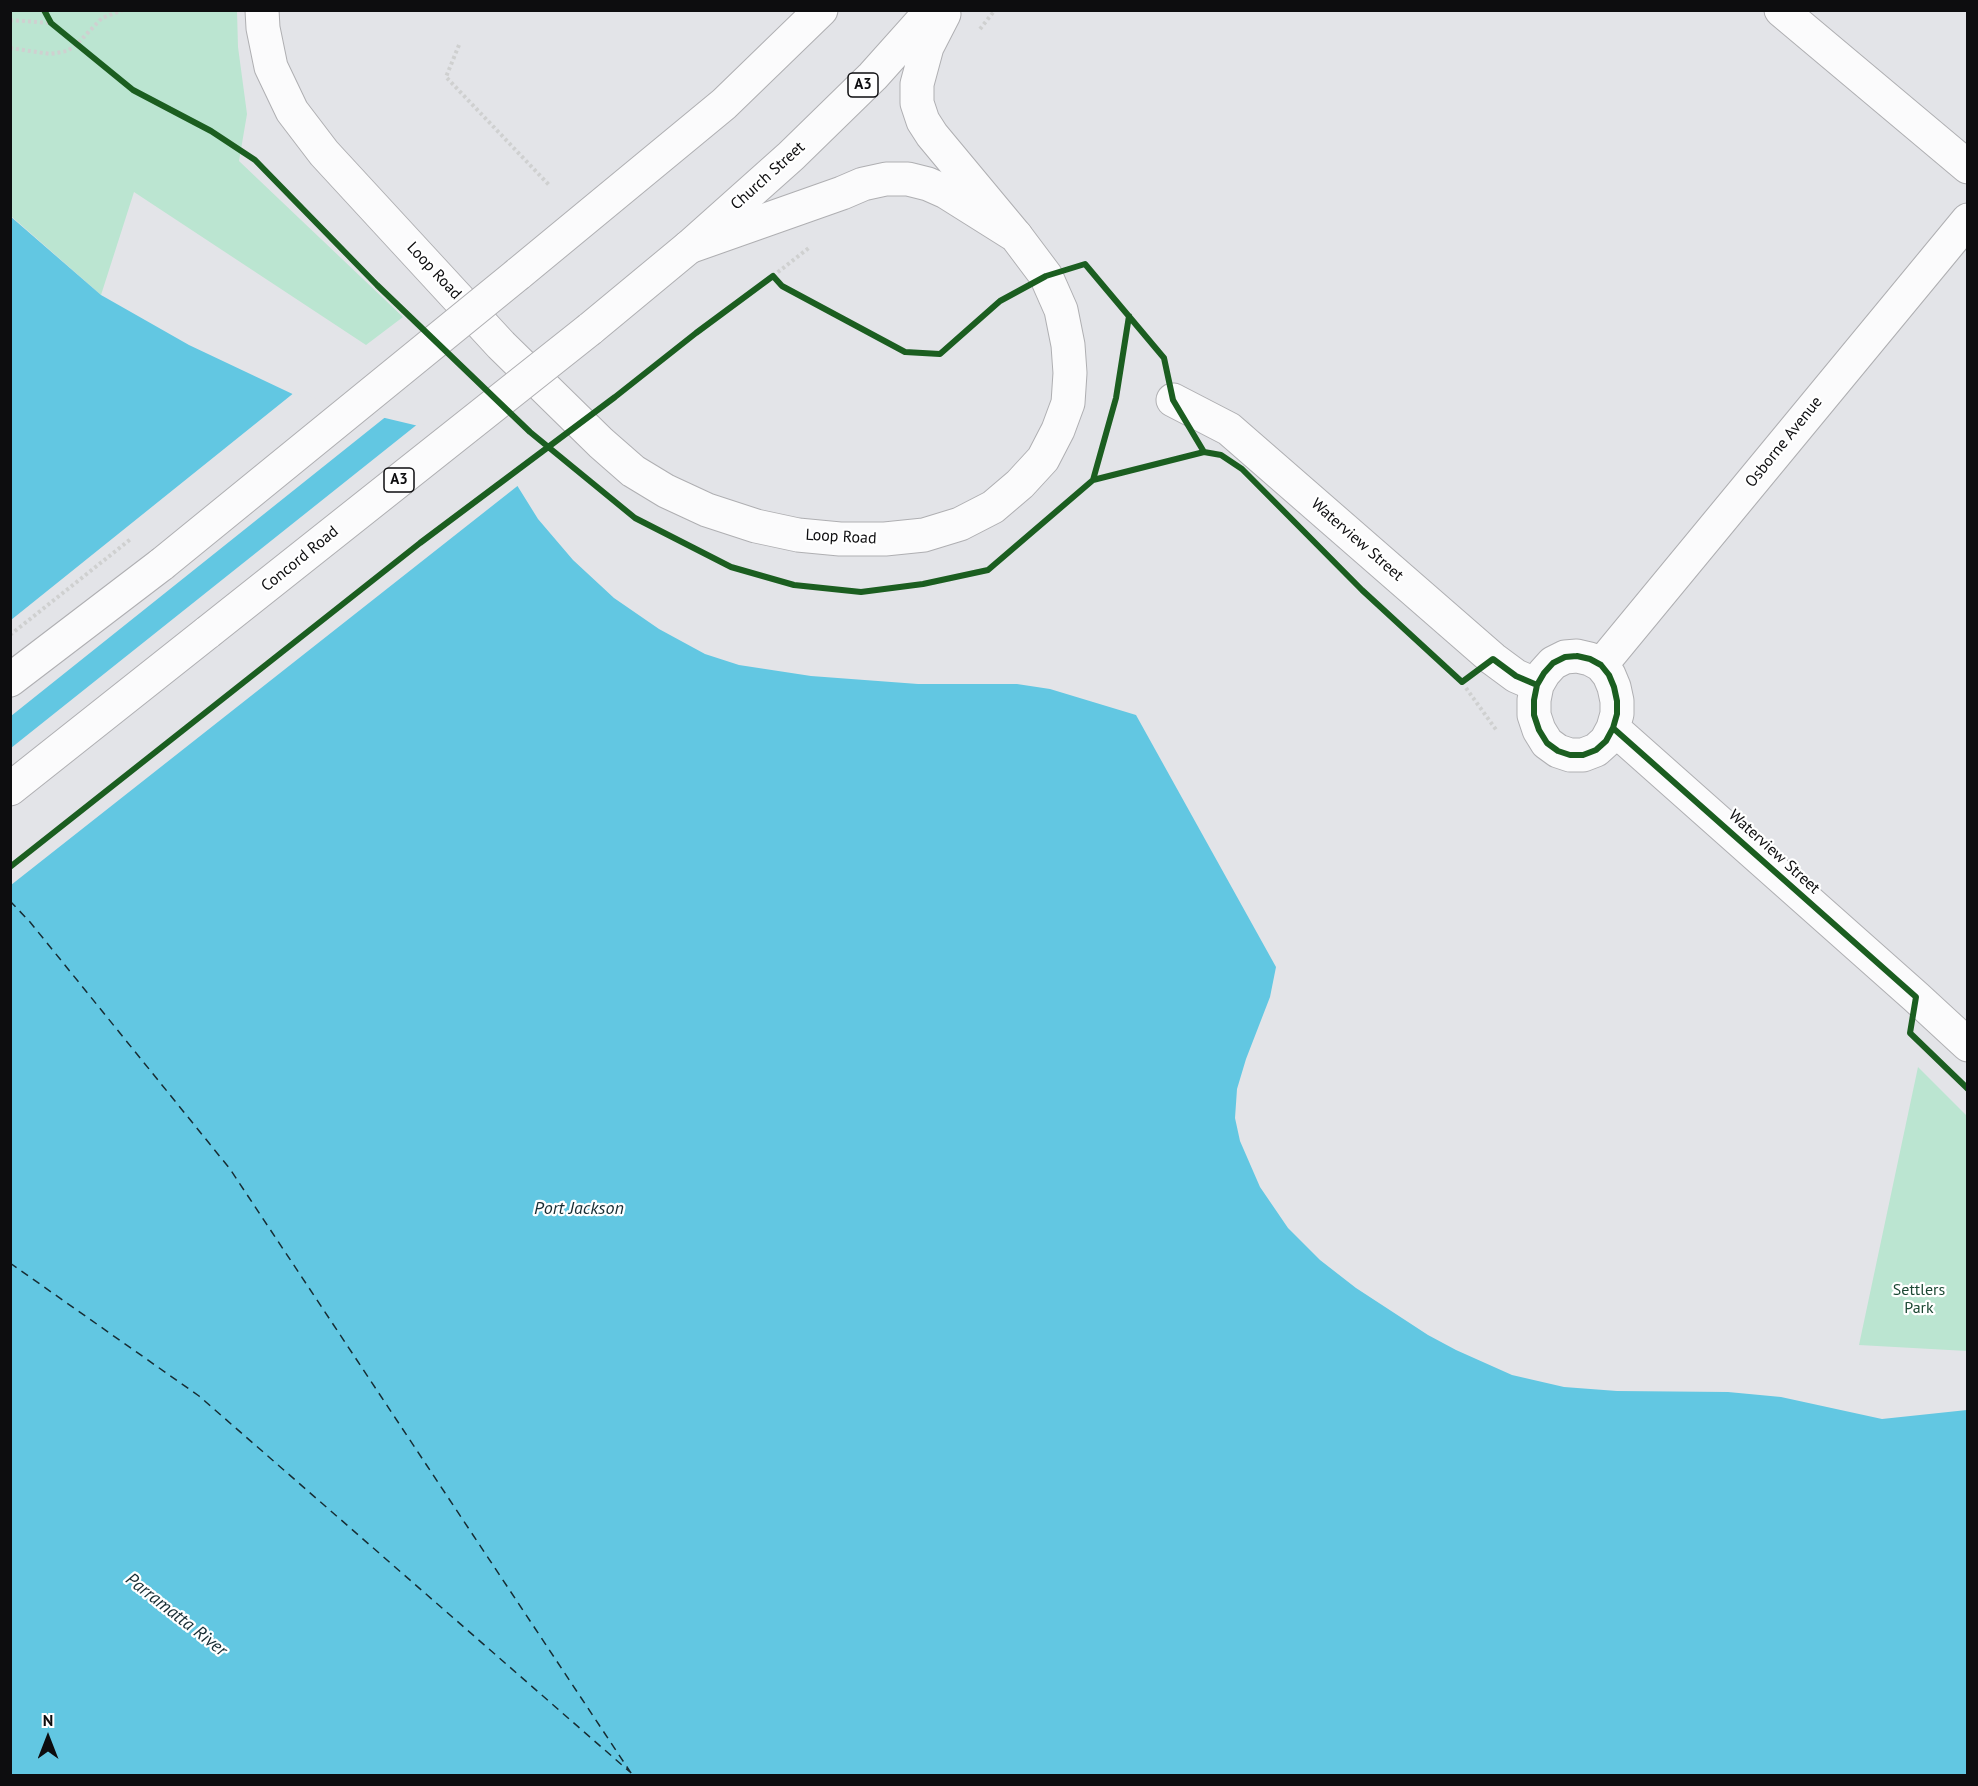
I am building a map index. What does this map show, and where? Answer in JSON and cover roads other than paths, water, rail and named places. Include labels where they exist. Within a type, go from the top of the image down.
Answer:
[{"type":"main road","name":"Loop Road","points":[[262,10],[263,28],[272,67],[292,111],[324,153],[501,345],[601,443],[633,471],[666,490],[707,510],[756,526],[798,535],[840,539],[885,539],[924,535],[960,524],[993,507],[1020,484],[1043,459],[1058,430],[1068,403],[1070,373],[1068,345],[1061,310],[1046,276],[1016,236],[946,192],[908,179],[886,179],[863,184],[689,247]]},
{"type":"main road","points":[[10,680],[162,564],[716,111],[821,10]]},
{"type":"main road","name":"Church Street","points":[[590,329],[689,247],[791,156],[873,76],[932,10]]},
{"type":"main road","points":[[945,10],[921,64],[917,84],[917,103],[923,121],[932,135],[1016,236]]},
{"type":"main road","points":[[1781,10],[1968,167]]},
{"type":"main road","name":"Osborne Avenue","points":[[1601,665],[1968,220]]},
{"type":"main road","name":"Concord Road","points":[[10,789],[590,329]]},
{"type":"main road","name":"Waterview Street","points":[[1173,400],[1229,429],[1493,658],[1516,676],[1537,685]]},
{"type":"main road","points":[[1565,657],[1590,658],[1601,665],[1614,687],[1617,700],[1617,714],[1606,741],[1596,750],[1583,755],[1570,755],[1558,751],[1547,742],[1534,716],[1537,685],[1553,663],[1565,657]]},
{"type":"main road","name":"Waterview Street","points":[[1613,728],[1968,1045]]},
{"type":"water","name":"Port Jackson","points":[[10,216],[101,295],[189,345],[301,398],[448,433],[510,474],[538,519],[573,560],[614,598],[659,629],[705,654],[739,665],[811,676],[918,684],[1017,684],[1050,689],[1136,715],[1276,967],[1270,997],[1237,1089],[1235,1118],[1240,1141],[1260,1187],[1288,1228],[1320,1260],[1356,1288],[1428,1335],[1512,1375],[1564,1387],[1617,1391],[1728,1392],[1781,1397],[1882,1419],[1967,1410],[1967,1775],[11,1775]]},
{"type":"park label","name":"Settlers Park","points":[[1919,1299]]},
{"type":"water label","name":"Parramatta River","points":[[176,1615]]}]
